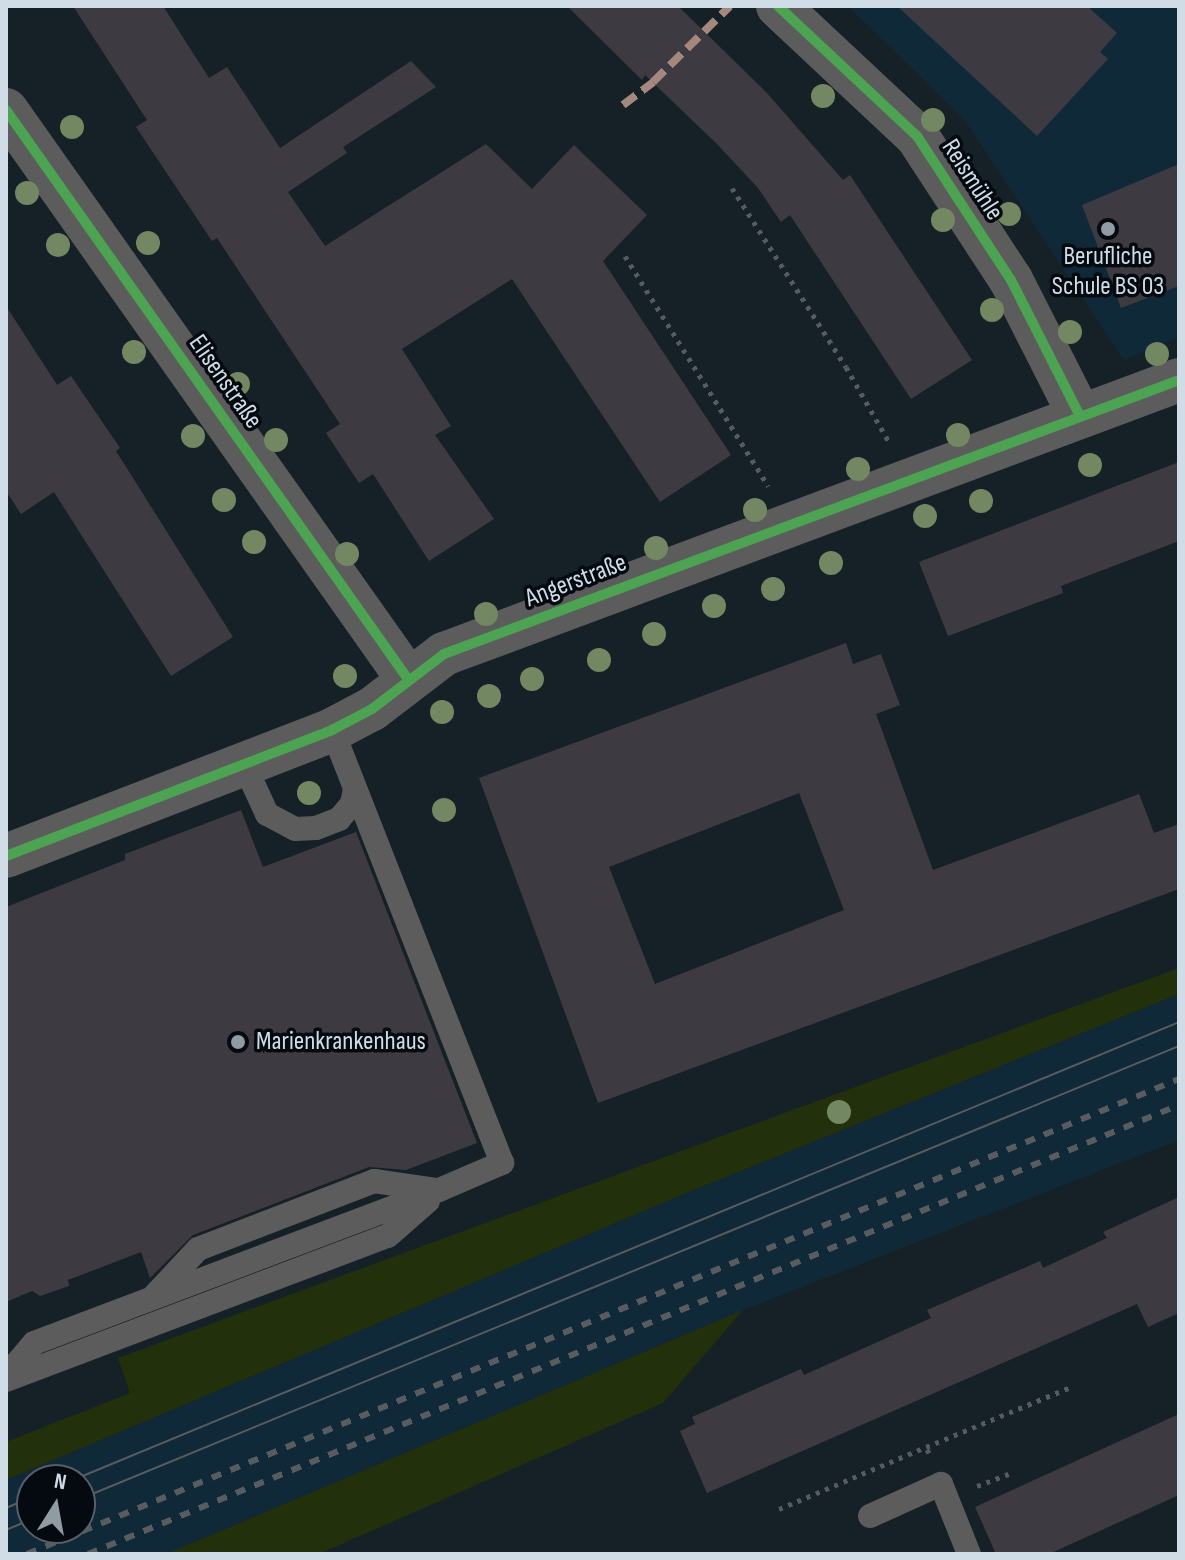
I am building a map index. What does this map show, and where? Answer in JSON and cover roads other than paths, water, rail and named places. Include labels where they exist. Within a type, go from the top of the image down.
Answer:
[{"type":"street","name":"Reismühle","points":[[778,6],[917,136],[1011,280],[1080,416]]},
{"type":"street","name":"Elisenstraße","points":[[6,110],[408,679]]},
{"type":"street","name":"Angerstraße","points":[[6,856],[332,730],[372,709],[444,654],[1179,380]]},
{"type":"lane","points":[[6,1378],[388,1236],[439,1190],[502,1163],[332,730]]},
{"type":"lane","points":[[244,764],[267,814],[295,829],[316,828],[339,819],[352,804],[355,789]]},
{"type":"lane","points":[[6,1378],[34,1343],[151,1299],[198,1249],[374,1181],[439,1190]]},
{"type":"lane","points":[[870,1516],[941,1484],[969,1554]]},
{"type":"tram line","points":[[96,1470],[1179,1022]]},
{"type":"tram line","points":[[96,1492],[1179,1046]]},
{"type":"tram line","points":[[6,1508],[16,1504]]},
{"type":"tram line","points":[[6,1530],[16,1526]]},
{"type":"railway","points":[[27,1554],[1179,1079]]},
{"type":"railway","points":[[88,1554],[1179,1105]]},
{"type":"place","name":"Berufliche Schule BS 03","points":[[1108,229]]},
{"type":"place","name":"Marienkrankenhaus","points":[[238,1042]]}]
